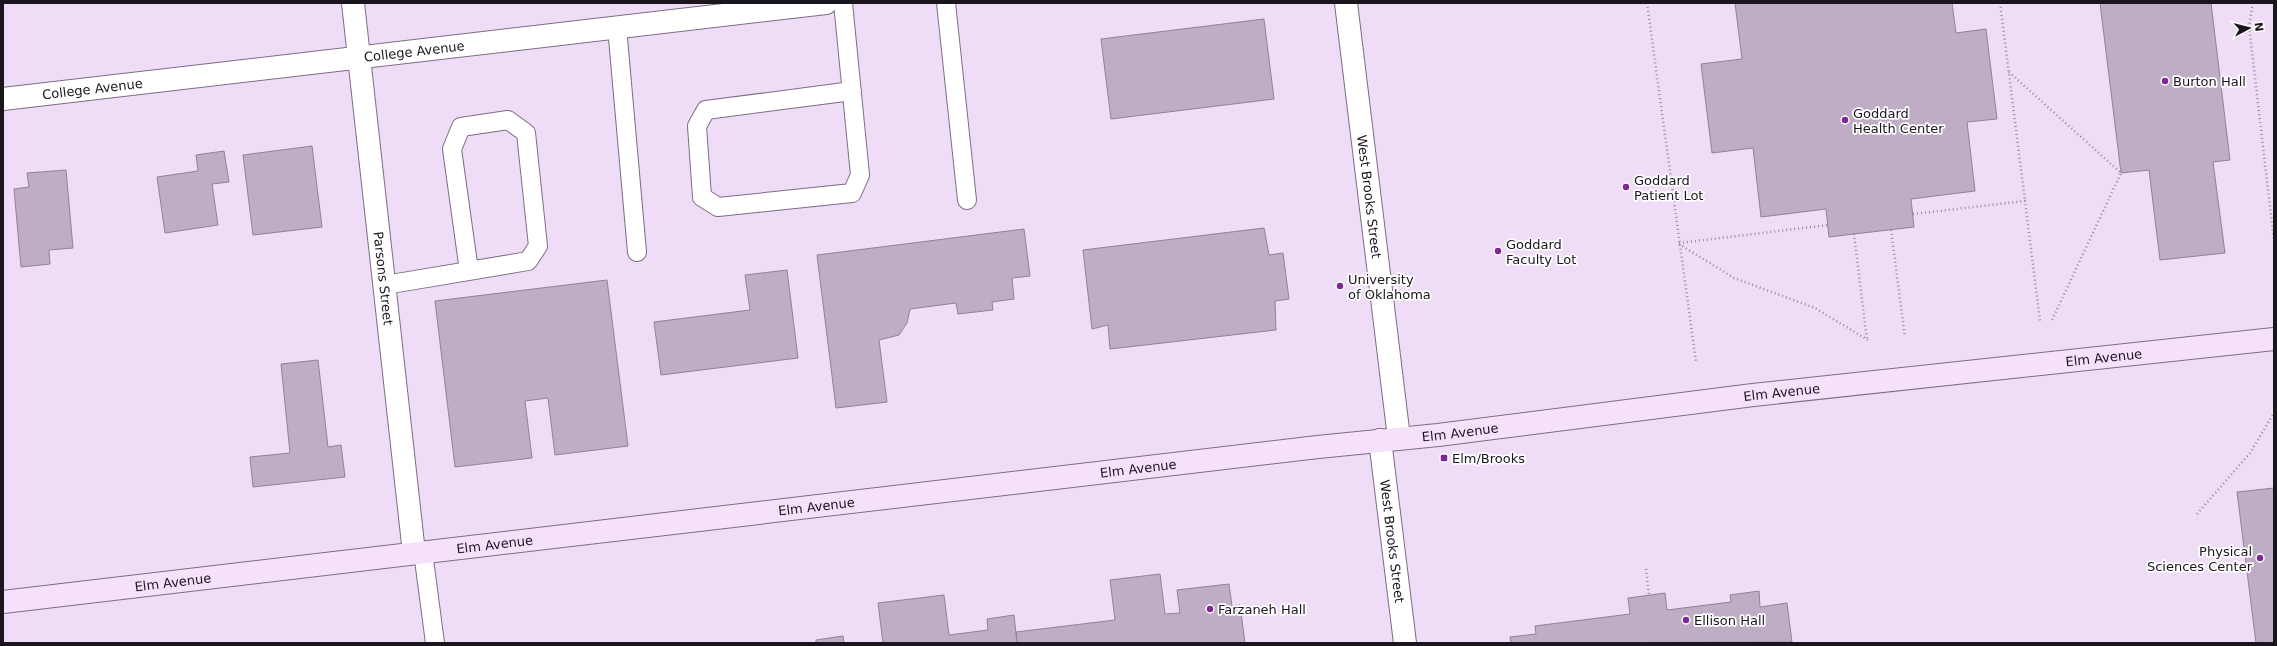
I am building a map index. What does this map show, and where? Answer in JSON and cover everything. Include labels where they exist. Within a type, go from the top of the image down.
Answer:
[{"type":"street","name":"Parsons Street","points":[[353,3],[385,285],[419,552]]},
{"type":"street","name":"College Avenue","points":[[3,99],[826,3]]},
{"type":"street","name":"West Brooks Street","points":[[1346,3],[1390,439],[1405,643]]},
{"type":"street","name":"Elm Avenue","points":[[3,602],[419,552],[1390,439],[1454,433],[1753,395],[2274,339]]},
{"type":"lane","points":[[843,3],[852,91],[860,175],[852,192],[718,207],[702,196],[697,126],[706,110],[852,91]]},
{"type":"lane","points":[[946,3],[967,200]]},
{"type":"lane","points":[[617,27],[637,252]]},
{"type":"lane","points":[[385,285],[469,271],[528,261],[538,246],[526,133],[508,120],[461,127],[452,149],[469,271]]},
{"type":"lane","points":[[419,552],[436,643]]},
{"type":"path","points":[[1647,3],[1696,362]]},
{"type":"path","points":[[2000,3],[2040,321]]},
{"type":"path","points":[[2253,3],[2249,26],[2274,241]]},
{"type":"path","points":[[2009,72],[2121,173],[2052,320]]},
{"type":"path","points":[[1913,214],[2025,202]]},
{"type":"path","points":[[1679,244],[1828,225]]},
{"type":"path","points":[[1891,230],[1905,337]]},
{"type":"path","points":[[1679,244],[1734,278],[1815,308],[1868,340],[1854,234]]},
{"type":"path","points":[[2197,514],[2250,453],[2274,413]]},
{"type":"path","points":[[1646,569],[1649,596]]},
{"type":"building","name":"Goddard Health Center","points":[[1735,3],[1952,3],[1956,33],[1986,29],[1997,119],[1967,122],[1975,191],[1911,199],[1914,227],[1829,237],[1826,209],[1761,217],[1753,148],[1712,153],[1701,64],[1742,59]]},
{"type":"building","name":"Burton Hall","points":[[2100,3],[2211,3],[2230,160],[2213,162],[2225,253],[2160,260],[2149,170],[2121,173]]},
{"type":"building","points":[[1264,19],[1274,99],[1111,119],[1101,39]]},
{"type":"building","points":[[312,146],[322,227],[253,235],[243,155]]},
{"type":"building","points":[[224,151],[229,182],[212,184],[218,225],[165,233],[157,177],[198,171],[196,155]]},
{"type":"building","points":[[66,170],[73,248],[49,250],[50,264],[21,267],[14,189],[29,187],[27,173]]},
{"type":"building","points":[[1264,228],[1269,255],[1283,253],[1289,299],[1275,301],[1276,330],[1110,349],[1108,325],[1092,329],[1083,250]]},
{"type":"building","points":[[1024,229],[1030,276],[1012,278],[1014,299],[992,302],[993,310],[958,314],[956,303],[910,309],[907,323],[899,335],[879,340],[887,402],[836,408],[817,255]]},
{"type":"building","points":[[787,270],[798,358],[661,375],[654,322],[750,310],[745,275]]},
{"type":"building","points":[[607,280],[628,446],[555,455],[548,398],[525,401],[532,458],[455,467],[435,301]]},
{"type":"building","points":[[318,360],[328,447],[341,445],[345,477],[253,487],[250,457],[290,453],[281,364]]},
{"type":"building","name":"Physical Sciences Center","points":[[2274,488],[2274,643],[2256,643],[2237,492]]},
{"type":"building","name":"Farzaneh Hall","points":[[1160,574],[1165,614],[1180,613],[1177,590],[1229,584],[1232,606],[1240,605],[1245,643],[1017,643],[1016,632],[1115,620],[1110,580]]},
{"type":"building","name":"Ellison Hall","points":[[1759,591],[1760,607],[1787,603],[1792,642],[1511,643],[1510,637],[1536,634],[1535,626],[1630,614],[1628,598],[1665,593],[1667,610],[1731,602],[1730,595]]},
{"type":"building","points":[[944,595],[949,635],[988,630],[987,619],[1014,615],[1017,643],[883,643],[878,603]]},
{"type":"building","points":[[843,636],[844,643],[816,643],[816,640]]},
{"type":"place","name":"Burton Hall","points":[[2165,81]]},
{"type":"place","name":"Goddard Health Center","points":[[1845,120]]},
{"type":"place","name":"Goddard Patient Lot","points":[[1626,187]]},
{"type":"place","name":"Goddard Faculty Lot","points":[[1498,251]]},
{"type":"place","name":"University of Oklahoma","points":[[1340,286]]},
{"type":"place","name":"Elm/Brooks","points":[[1444,458]]},
{"type":"place","name":"Physical Sciences Center","points":[[2260,558]]},
{"type":"place","name":"Farzaneh Hall","points":[[1210,609]]},
{"type":"place","name":"Ellison Hall","points":[[1686,620]]}]
